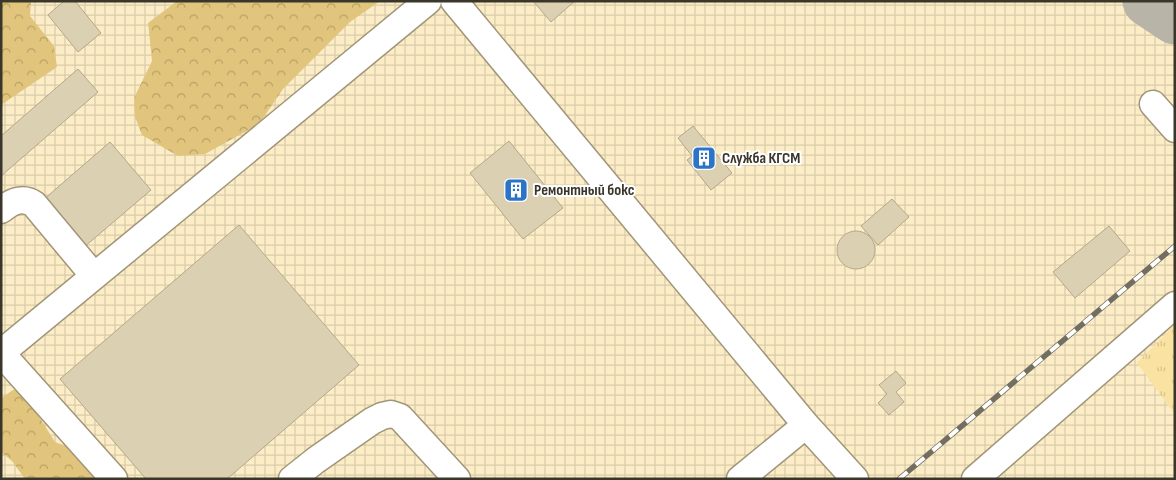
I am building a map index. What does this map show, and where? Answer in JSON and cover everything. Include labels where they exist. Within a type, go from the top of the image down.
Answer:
[{"type":"lane","points":[[114,479],[3,360],[94,276],[428,1]]},
{"type":"lane","points":[[454,1],[806,425],[856,479]]},
{"type":"lane","points":[[1153,104],[1175,129]]},
{"type":"lane","points":[[1,210],[20,200],[29,201],[34,204],[94,276]]},
{"type":"lane","points":[[975,479],[1175,305]]},
{"type":"lane","points":[[292,479],[372,421],[391,414],[400,417],[457,479]]},
{"type":"lane","points":[[740,479],[806,425]]},
{"type":"shaded area","points":[[1,1],[1175,1],[1175,479],[5,479],[1,474]]},
{"type":"green space","points":[[1,1],[31,1],[30,16],[54,46],[57,67],[1,105]]},
{"type":"green space","points":[[177,1],[380,1],[350,22],[283,89],[259,124],[205,154],[178,156],[142,135],[135,117],[134,98],[152,61],[148,23]]},
{"type":"green space","points":[[1175,324],[1175,415],[1137,363]]},
{"type":"green space","points":[[13,390],[23,391],[55,442],[75,450],[95,479],[25,479],[12,461],[1,452],[1,398]]},
{"type":"building","points":[[64,1],[75,1],[101,33],[78,52],[48,15]]},
{"type":"building","points":[[533,1],[575,1],[551,22]]},
{"type":"building","points":[[78,69],[98,92],[1,176],[1,136]]},
{"type":"building","name":"Служба КГСМ","points":[[693,126],[732,173],[711,190],[687,160],[692,156],[678,138]]},
{"type":"building","name":"Ремонтный бокс","points":[[509,141],[563,208],[523,239],[470,173]]},
{"type":"building","points":[[110,142],[151,190],[83,248],[42,201]]},
{"type":"building","points":[[892,199],[909,217],[878,245],[861,226]]},
{"type":"building","points":[[239,225],[359,365],[227,479],[146,479],[60,379]]},
{"type":"building","points":[[1109,226],[1130,251],[1075,298],[1053,272]]},
{"type":"building","points":[[856,231],[869,237],[875,250],[869,263],[856,269],[843,263],[837,250],[843,237]]},
{"type":"building","points":[[896,371],[906,383],[896,392],[904,402],[889,415],[878,403],[887,394],[879,385]]},
{"type":"taxiway","points":[[1148,1],[1175,19]]},
{"type":"railway","points":[[899,479],[1175,246]]},
{"type":"place","name":"Служба КГСМ","points":[[704,158]]},
{"type":"place","name":"Ремонтный бокс","points":[[516,190]]}]
